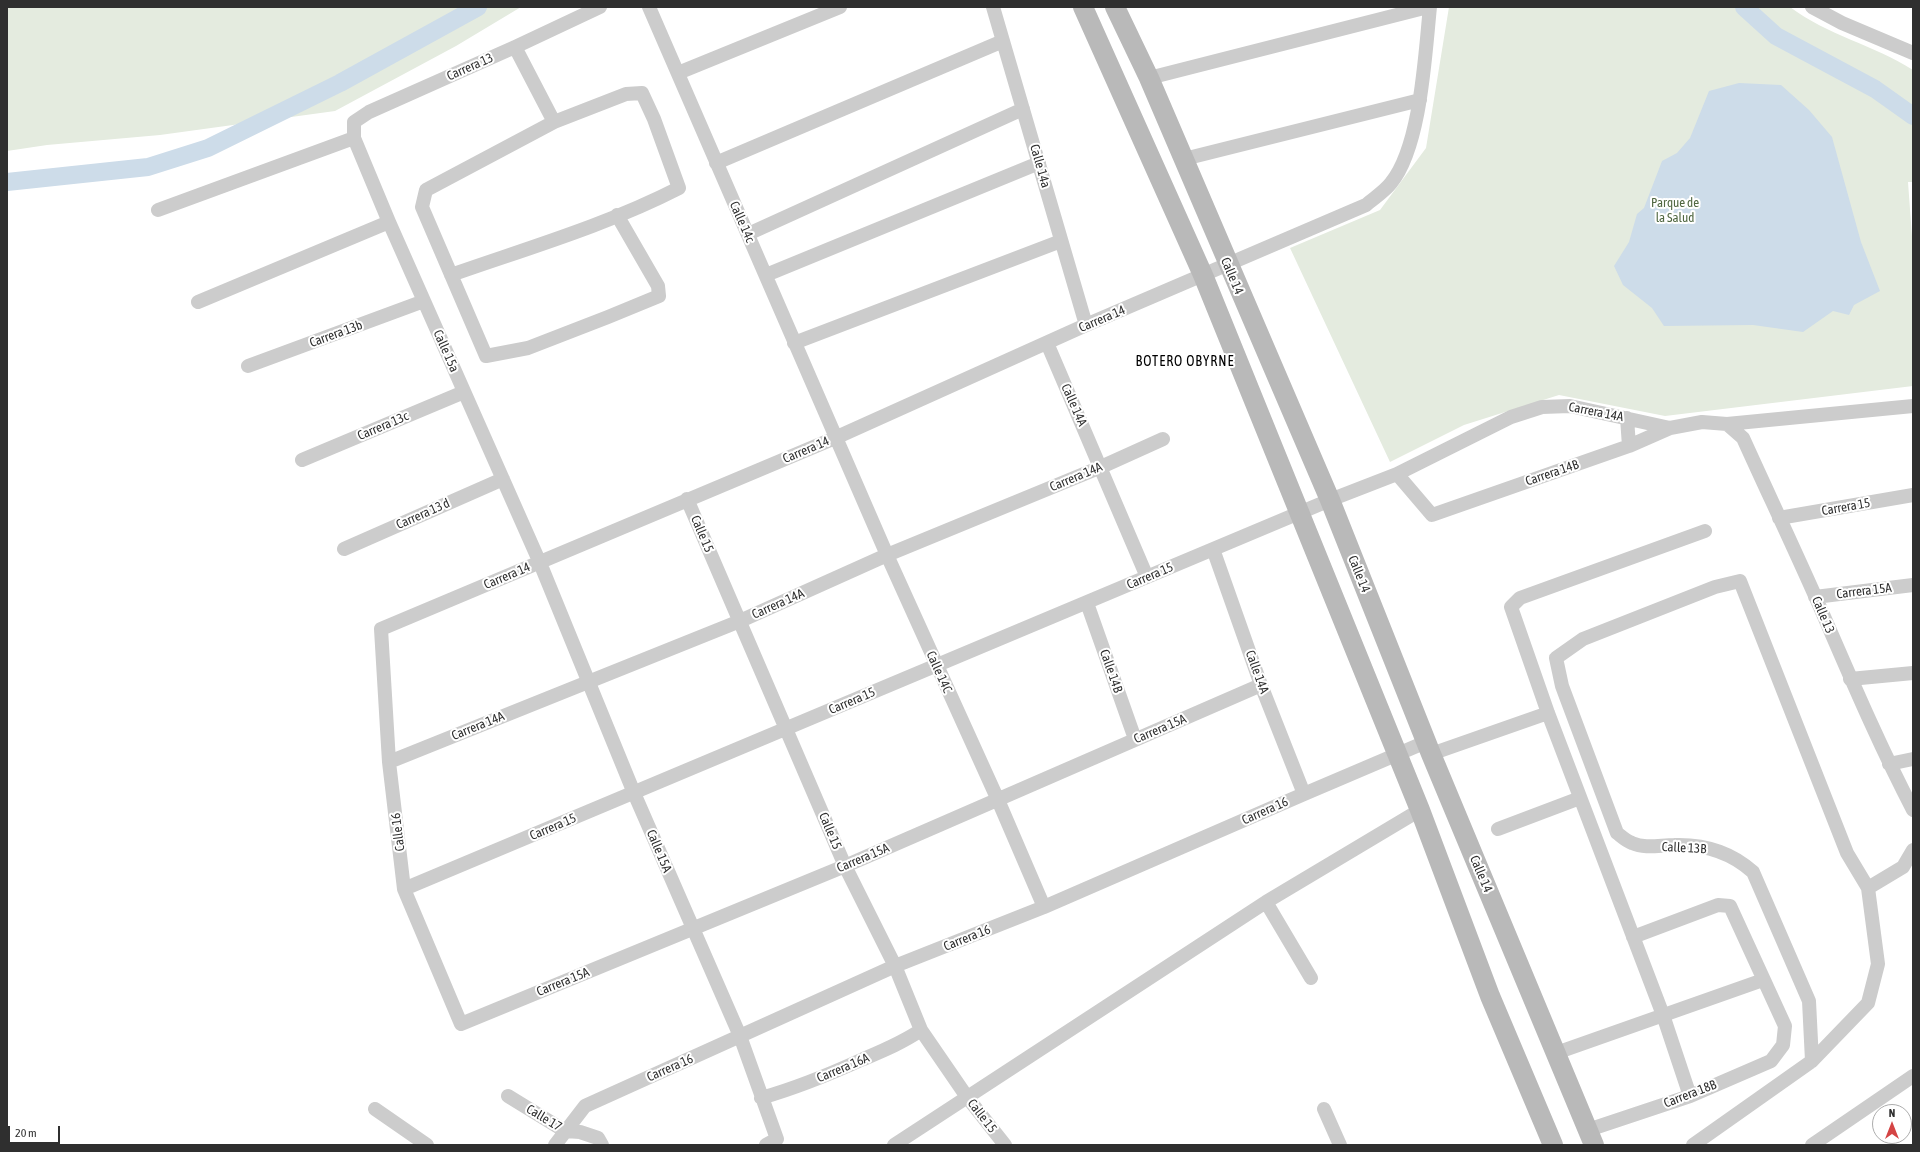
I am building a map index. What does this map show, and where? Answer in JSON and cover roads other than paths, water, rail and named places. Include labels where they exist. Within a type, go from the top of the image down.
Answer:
[{"type":"main road","name":"Calle 14","points":[[1083,7],[1203,275],[1420,810],[1490,996],[1553,1145]]},
{"type":"main road","name":"Calle 14","points":[[1115,7],[1149,78],[1228,266],[1330,500],[1428,748],[1591,1138]]},
{"type":"street","name":"Carrera 13","points":[[354,138],[354,122],[369,112],[515,47],[600,7]]},
{"type":"street","name":"Calle 14c","points":[[649,7],[766,275],[835,438]]},
{"type":"street","points":[[678,73],[840,7]]},
{"type":"street","name":"Calle 14a","points":[[993,7],[1086,325]]},
{"type":"street","points":[[1149,78],[1429,7]]},
{"type":"street","name":"Carrera 14","points":[[381,629],[835,438],[1086,325],[1203,275],[1228,266],[1366,205],[1391,183],[1406,157],[1420,100],[1429,7]]},
{"type":"street","points":[[1812,7],[1842,24],[1913,53]]},
{"type":"street","points":[[716,163],[1003,41]]},
{"type":"street","points":[[515,47],[554,122]]},
{"type":"street","points":[[451,275],[574,232],[617,215],[657,200],[679,188],[654,119],[642,93],[626,94],[554,122],[426,190],[422,207],[451,275],[486,356],[528,348],[658,296],[658,286],[617,215]]},
{"type":"street","points":[[1184,159],[1420,100]]},
{"type":"street","points":[[748,234],[1023,109]]},
{"type":"street","points":[[158,210],[354,138]]},
{"type":"street","name":"Calle 15a","points":[[354,138],[389,222],[540,563]]},
{"type":"street","points":[[766,275],[1039,163]]},
{"type":"street","points":[[198,302],[389,222]]},
{"type":"street","points":[[794,343],[1062,241]]},
{"type":"street","name":"Carrera 13b","points":[[248,366],[424,301]]},
{"type":"street","name":"Calle 14A","points":[[1047,343],[1147,577]]},
{"type":"street","name":"Carrera 13c","points":[[302,460],[464,392]]},
{"type":"street","name":"Carrera 14A","points":[[1299,513],[1397,474],[1511,417],[1542,407],[1570,406],[1670,428],[1702,422],[1727,424],[1913,406]]},
{"type":"street","points":[[1626,418],[1629,446]]},
{"type":"street","name":"Calle 13","points":[[1727,424],[1743,438],[1815,597],[1850,679],[1889,764],[1913,810]]},
{"type":"street","name":"Carrera 14B","points":[[1397,474],[1432,515],[1629,446],[1670,428]]},
{"type":"street","name":"Calle 14C","points":[[835,438],[936,666],[998,800],[1044,907]]},
{"type":"street","name":"Carrera 14A","points":[[389,762],[740,621],[887,555],[1101,467],[1163,439]]},
{"type":"street","name":"Carrera 13 d","points":[[344,549],[502,479]]},
{"type":"street","name":"Carrera 15","points":[[1779,518],[1913,495]]},
{"type":"street","name":"Calle 15","points":[[687,499],[845,866],[895,966],[921,1030],[967,1096],[1005,1145]]},
{"type":"street","name":"Carrera 15","points":[[404,889],[1299,513]]},
{"type":"street","points":[[1690,1096],[1663,1015],[1548,713],[1511,607],[1520,598],[1705,531]]},
{"type":"street","name":"Calle 14A","points":[[1213,550],[1261,685],[1304,794]]},
{"type":"street","name":"Calle 15A","points":[[540,563],[587,682],[692,929],[740,1036],[761,1098],[772,1142]]},
{"type":"street","name":"Calle 13B","points":[[1812,1061],[1809,1001],[1753,872],[1742,861],[1709,847],[1675,845],[1647,847],[1631,843],[1617,832],[1562,686],[1556,658],[1582,639],[1715,587],[1740,581],[1847,853],[1868,888]]},
{"type":"street","name":"Carrera 15A","points":[[1815,597],[1913,585]]},
{"type":"street","name":"Calle 14B","points":[[1087,603],[1135,739]]},
{"type":"street","name":"Calle 16","points":[[381,629],[389,762],[404,889],[461,1024]]},
{"type":"street","points":[[1850,679],[1913,673]]},
{"type":"street","name":"Carrera 15A","points":[[461,1024],[845,866],[1261,685]]},
{"type":"street","name":"Carrera 16","points":[[555,1145],[585,1106],[895,966],[1044,907],[1396,754],[1428,748],[1548,713]]},
{"type":"street","points":[[1889,764],[1913,760]]},
{"type":"street","points":[[1498,829],[1580,798]]},
{"type":"street","points":[[894,1145],[1266,902],[1420,810]]},
{"type":"street","points":[[1693,1145],[1812,1061],[1868,1003],[1878,964],[1868,888],[1903,867],[1913,850]]},
{"type":"street","points":[[1266,902],[1311,978]]},
{"type":"street","points":[[1556,1053],[1763,980],[1730,906],[1718,905],[1634,937]]},
{"type":"street","name":"Carrera 18B","points":[[1591,1138],[1771,1061],[1783,1045],[1785,1026],[1763,980]]},
{"type":"street","name":"Carrera 16A","points":[[761,1098],[794,1089],[834,1072],[905,1040],[921,1030]]},
{"type":"street","points":[[1812,1145],[1913,1076]]},
{"type":"street","name":"Calle 17","points":[[508,1096],[565,1131],[580,1132],[598,1138],[602,1145]]},
{"type":"street","points":[[375,1109],[427,1145]]},
{"type":"street","points":[[1324,1109],[1340,1145]]},
{"type":"water","points":[[1739,83],[1781,85],[1809,110],[1832,137],[1861,242],[1880,291],[1854,305],[1849,315],[1833,311],[1803,332],[1753,325],[1664,326],[1652,308],[1623,285],[1614,266],[1629,242],[1637,214],[1644,208],[1662,161],[1677,153],[1690,138],[1709,91]]},
{"type":"waterway","points":[[7,182],[148,167],[208,148],[340,83],[478,7]]},
{"type":"waterway","points":[[1744,7],[1776,36],[1875,89],[1913,116]]},
{"type":"district","name":"BOTERO OBYRNE","points":[[1185,362]]},
{"type":"park label","name":"Parque de la Salud","points":[[1675,210]]}]
